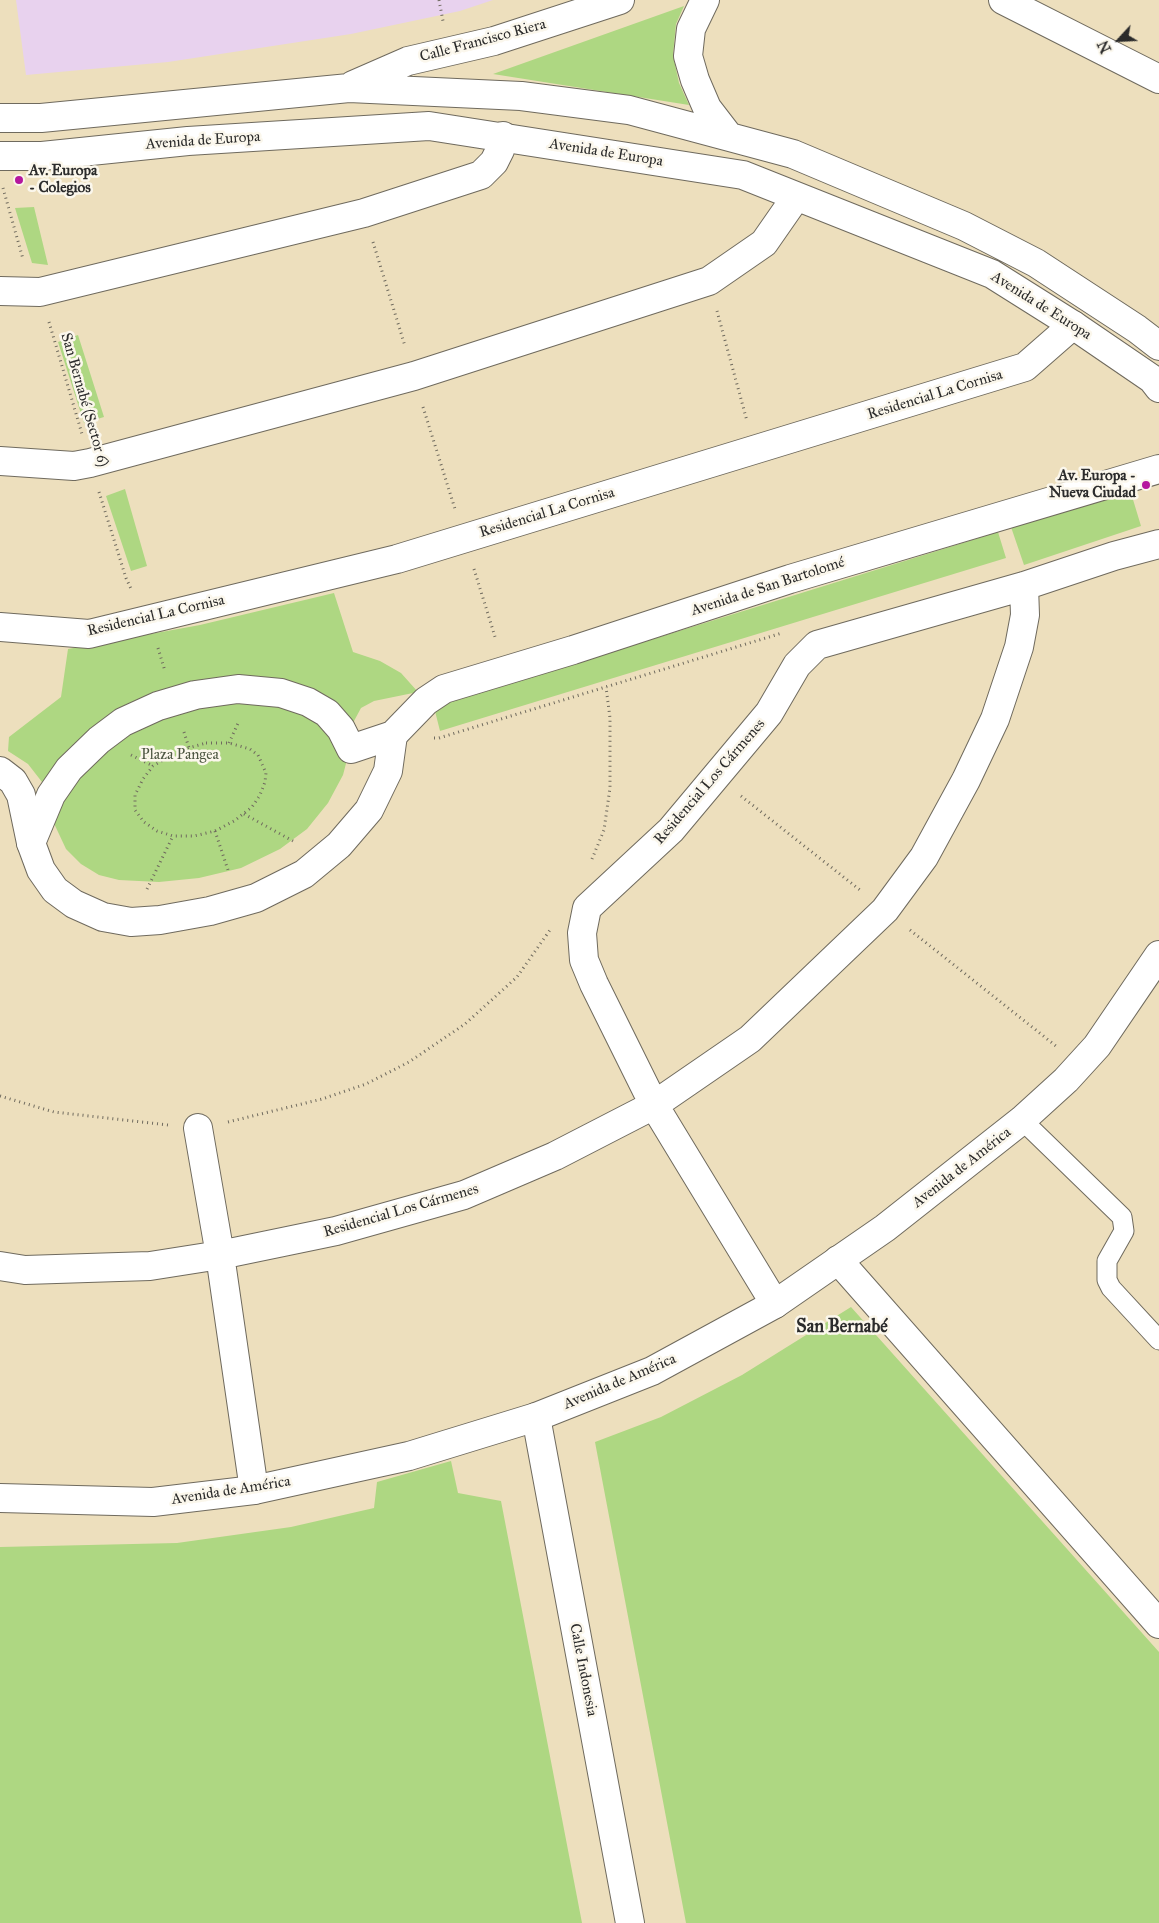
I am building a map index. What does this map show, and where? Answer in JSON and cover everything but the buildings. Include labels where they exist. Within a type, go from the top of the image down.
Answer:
[{"type":"street","name":"Calle Francisco Riera","points":[[349,88],[408,61],[494,41],[620,0]]},
{"type":"street","points":[[705,0],[691,29],[688,56],[695,80],[707,108],[727,134]]},
{"type":"street","points":[[1003,0],[1159,79]]},
{"type":"street","name":"Avenida de Europa","points":[[0,118],[42,118],[349,88],[521,96],[629,110],[727,134],[793,154],[964,226],[1036,263],[1137,329],[1159,346]]},
{"type":"street","name":"Avenida de Europa","points":[[0,156],[42,156],[188,141],[429,126],[503,136],[743,176],[992,274],[1073,325],[1152,379],[1159,388]]},
{"type":"street","points":[[0,291],[40,292],[364,213],[481,175],[494,162],[500,150],[503,136]]},
{"type":"street","points":[[0,462],[74,466],[90,463],[414,376],[709,281],[764,243],[796,197]]},
{"type":"street","name":"Residencial La Cornisa","points":[[0,627],[89,634],[397,559],[1025,367],[1073,325]]},
{"type":"street","name":"Avenida de San Bartolomé","points":[[31,843],[51,796],[69,770],[99,740],[123,722],[174,701],[195,695],[238,689],[281,693],[308,702],[327,713],[341,729],[351,749],[393,735],[426,701],[444,689],[790,579],[1159,470]]},
{"type":"street","name":"Residencial Los Cármenes","points":[[775,1304],[654,1105],[584,960],[582,933],[587,908],[671,830],[769,713],[797,665],[817,645],[1024,586],[1114,556],[1159,544]]},
{"type":"street","name":"Residencial Los Cármenes","points":[[0,1266],[25,1270],[150,1266],[220,1255],[336,1231],[464,1195],[555,1156],[654,1105],[750,1039],[885,910],[924,857],[966,780],[995,719],[1019,647],[1025,615],[1024,586]]},
{"type":"street","points":[[0,771],[12,781],[21,795],[31,843],[41,870],[55,890],[74,904],[103,917],[132,922],[201,912],[256,898],[304,874],[339,845],[369,810],[388,771],[393,735]]},
{"type":"street","name":"Avenida de América","points":[[0,1498],[153,1502],[254,1490],[409,1456],[536,1417],[652,1371],[775,1304],[885,1228],[1022,1120],[1066,1080],[1097,1046],[1159,955]]},
{"type":"street","points":[[198,1128],[220,1255],[254,1490]]},
{"type":"street","points":[[838,1260],[1159,1624]]},
{"type":"street","name":"Calle Indonesia","points":[[536,1417],[630,1923]]},
{"type":"lane","points":[[1022,1120],[1122,1217],[1124,1232],[1107,1261],[1107,1280],[1111,1288],[1159,1340]]},
{"type":"path","name":"San Bernabé (Sector 6)","points":[[1,185],[25,267],[40,292],[126,578],[149,619]]},
{"type":"path","points":[[1,185],[11,185]]},
{"type":"path","points":[[709,281],[754,450]]},
{"type":"path","points":[[464,538],[506,670]]},
{"type":"path","points":[[393,735],[439,738],[790,631]]},
{"type":"path","points":[[590,864],[604,830],[610,788],[610,718],[606,687]]},
{"type":"path","points":[[206,743],[229,744],[250,749],[258,755],[266,773],[265,782],[252,807],[244,814],[215,830],[194,836],[173,836],[158,831],[144,822],[135,810],[134,802],[135,795],[153,766],[178,751],[206,743]]},
{"type":"path","points":[[244,814],[324,858]]},
{"type":"path","points":[[215,830],[240,902]]},
{"type":"path","points":[[132,922],[173,836]]},
{"type":"path","points":[[0,1096],[54,1112],[130,1122],[198,1128],[249,1119],[322,1100],[366,1084],[409,1062],[465,1024],[517,977],[553,925]]},
{"type":"shaded area","points":[[16,0],[493,0],[460,11],[351,34],[168,62],[26,75]]},
{"type":"green space","points":[[684,6],[676,24],[673,55],[679,83],[689,105],[493,74]]},
{"type":"green space","points":[[34,207],[48,265],[32,263],[15,208]]},
{"type":"green space","points":[[78,335],[104,417],[84,423],[58,342]]},
{"type":"green space","points":[[125,489],[147,566],[131,571],[106,496]]},
{"type":"green space","points":[[1131,493],[1141,526],[1024,565],[1011,527]]},
{"type":"green space","points":[[998,532],[1006,558],[440,731],[434,707]]},
{"type":"green space","name":"Plaza Pangea","points":[[334,593],[353,652],[380,661],[401,673],[418,692],[374,701],[361,708],[354,721],[355,729],[343,775],[328,803],[307,829],[280,849],[241,868],[199,878],[159,882],[119,880],[99,875],[81,864],[66,849],[51,817],[42,782],[28,764],[8,751],[9,737],[61,697],[68,649],[200,625]]},
{"type":"green space","points":[[851,1307],[1159,1652],[1159,1923],[686,1923],[595,1442],[661,1417],[742,1375]]},
{"type":"green space","points":[[451,1461],[458,1493],[501,1501],[582,1923],[0,1923],[0,1547],[177,1543],[291,1527],[374,1508],[377,1482]]},
{"type":"place","name":"Av. Europa - Colegios","points":[[19,180]]},
{"type":"place","name":"Av. Europa - Nueva Ciudad","points":[[1146,485]]},
{"type":"district","name":"San Bernabé","points":[[842,1328]]}]
